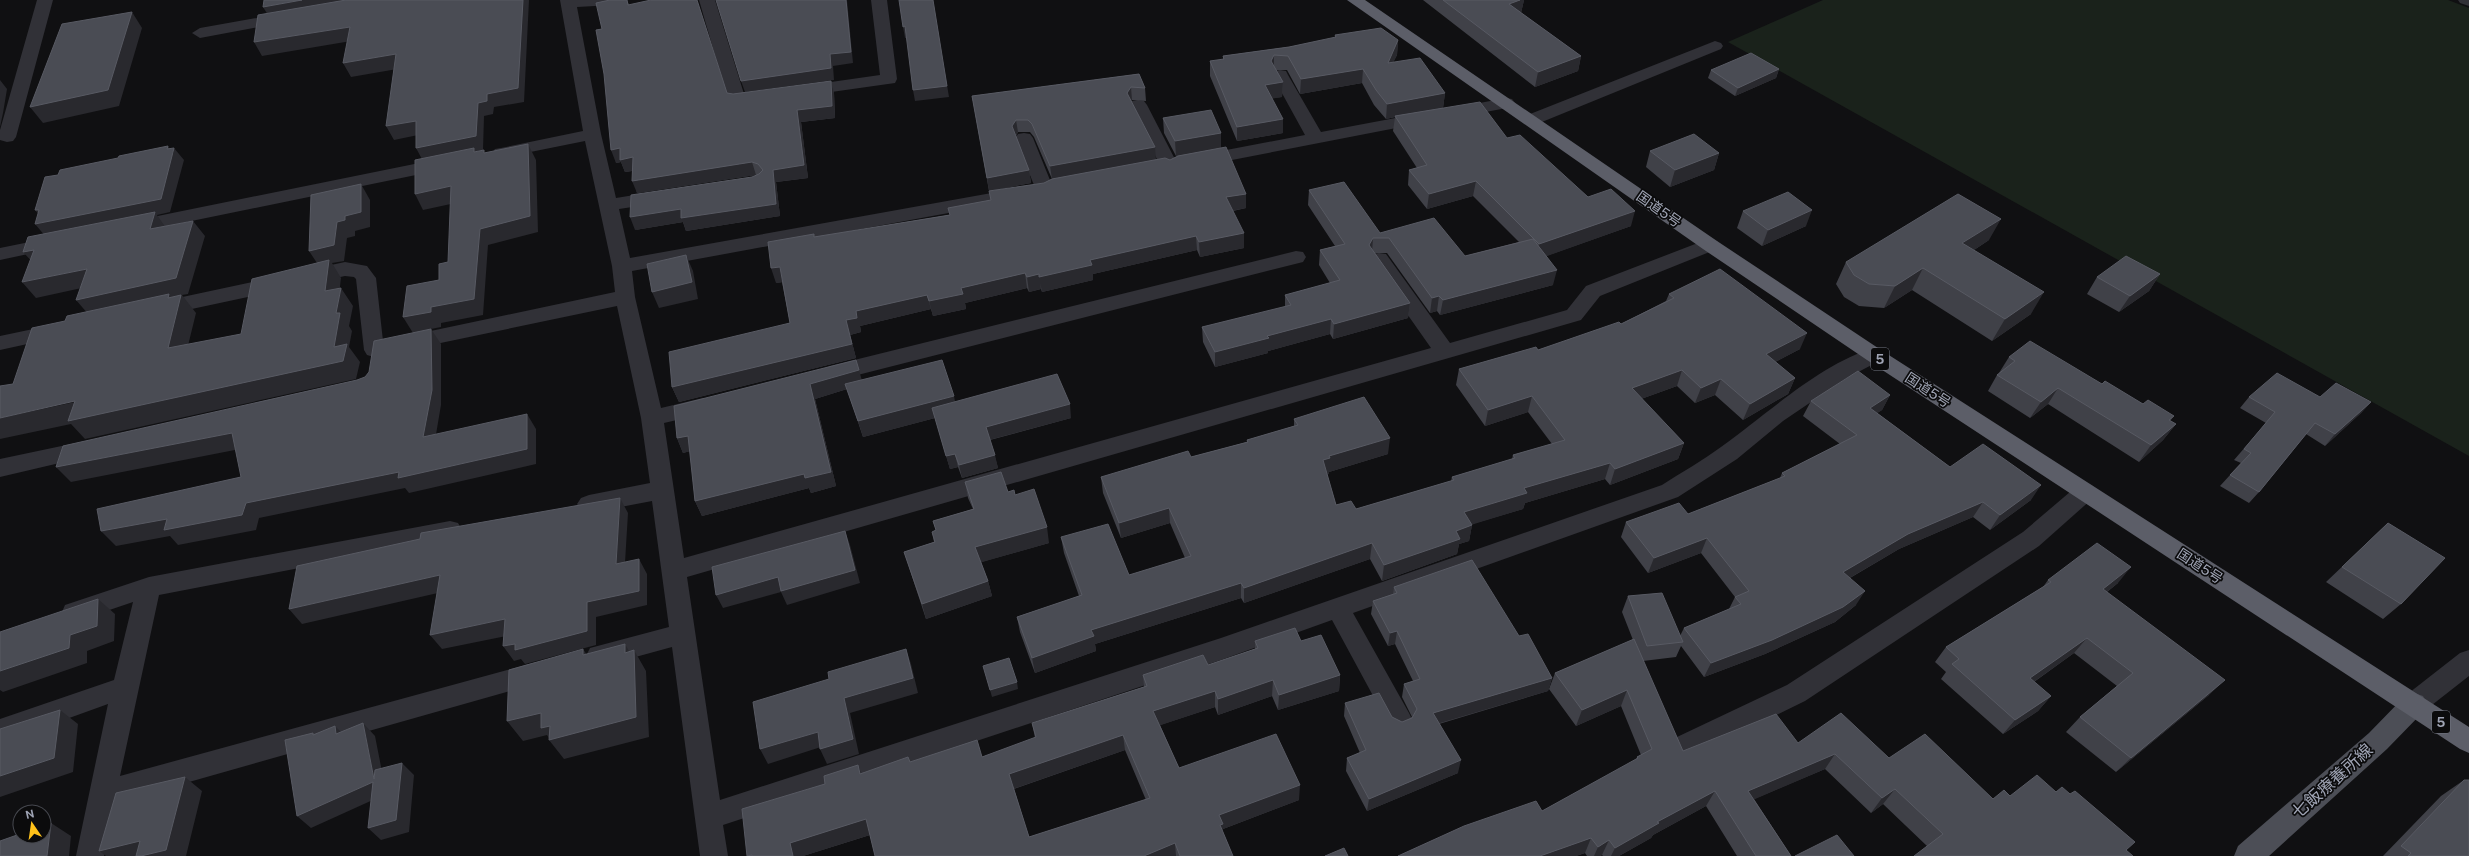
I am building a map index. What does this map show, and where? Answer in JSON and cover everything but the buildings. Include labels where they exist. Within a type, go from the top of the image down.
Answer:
[{"type":"highway","name":"国道5号","points":[[1355,0],[1531,120],[1710,245],[1874,355],[2469,741]]},
{"type":"main road","name":"七飯療養所線","points":[[2248,856],[2378,741],[2414,704]]},
{"type":"street","points":[[7,137],[45,0]]},
{"type":"street","points":[[613,0],[568,2],[592,134],[622,266],[625,297],[652,418],[681,634],[710,816],[714,856]]},
{"type":"street","points":[[707,0],[737,100],[889,79],[879,0]]},
{"type":"street","points":[[200,33],[302,15]]},
{"type":"street","points":[[1531,120],[1715,46]]},
{"type":"street","points":[[1280,75],[1316,138]]},
{"type":"street","points":[[1138,105],[1162,168],[1506,103]]},
{"type":"street","points":[[483,156],[592,134]]},
{"type":"street","points":[[622,266],[1053,188],[1024,138]]},
{"type":"street","points":[[117,230],[460,161]]},
{"type":"street","points":[[609,205],[679,194]]},
{"type":"street","points":[[0,254],[70,240]]},
{"type":"street","points":[[673,571],[1574,315],[1593,291],[1710,245]]},
{"type":"street","points":[[815,378],[1296,257]]},
{"type":"street","points":[[1379,259],[1445,352]]},
{"type":"street","points":[[138,314],[345,269],[360,271],[366,278],[374,350],[370,372]]},
{"type":"street","points":[[374,350],[625,297]]},
{"type":"street","points":[[0,344],[77,327]]},
{"type":"street","points":[[710,816],[1221,649],[1670,491],[1729,453],[1775,415],[1838,374],[1874,355]]},
{"type":"street","points":[[652,418],[722,401]]},
{"type":"street","points":[[0,468],[107,444]]},
{"type":"street","points":[[569,508],[662,490]]},
{"type":"street","points":[[1686,746],[1796,693],[2031,539],[2085,492]]},
{"type":"street","points":[[52,619],[149,587],[476,525]]},
{"type":"street","points":[[90,856],[125,687],[149,587]]},
{"type":"street","points":[[1338,608],[1400,721]]},
{"type":"street","points":[[104,793],[681,634]]},
{"type":"street","points":[[2414,704],[2469,661]]},
{"type":"street","points":[[0,731],[125,687]]},
{"type":"shaded area","points":[[1823,0],[2448,0],[2469,8],[2469,456],[1728,42]]}]
